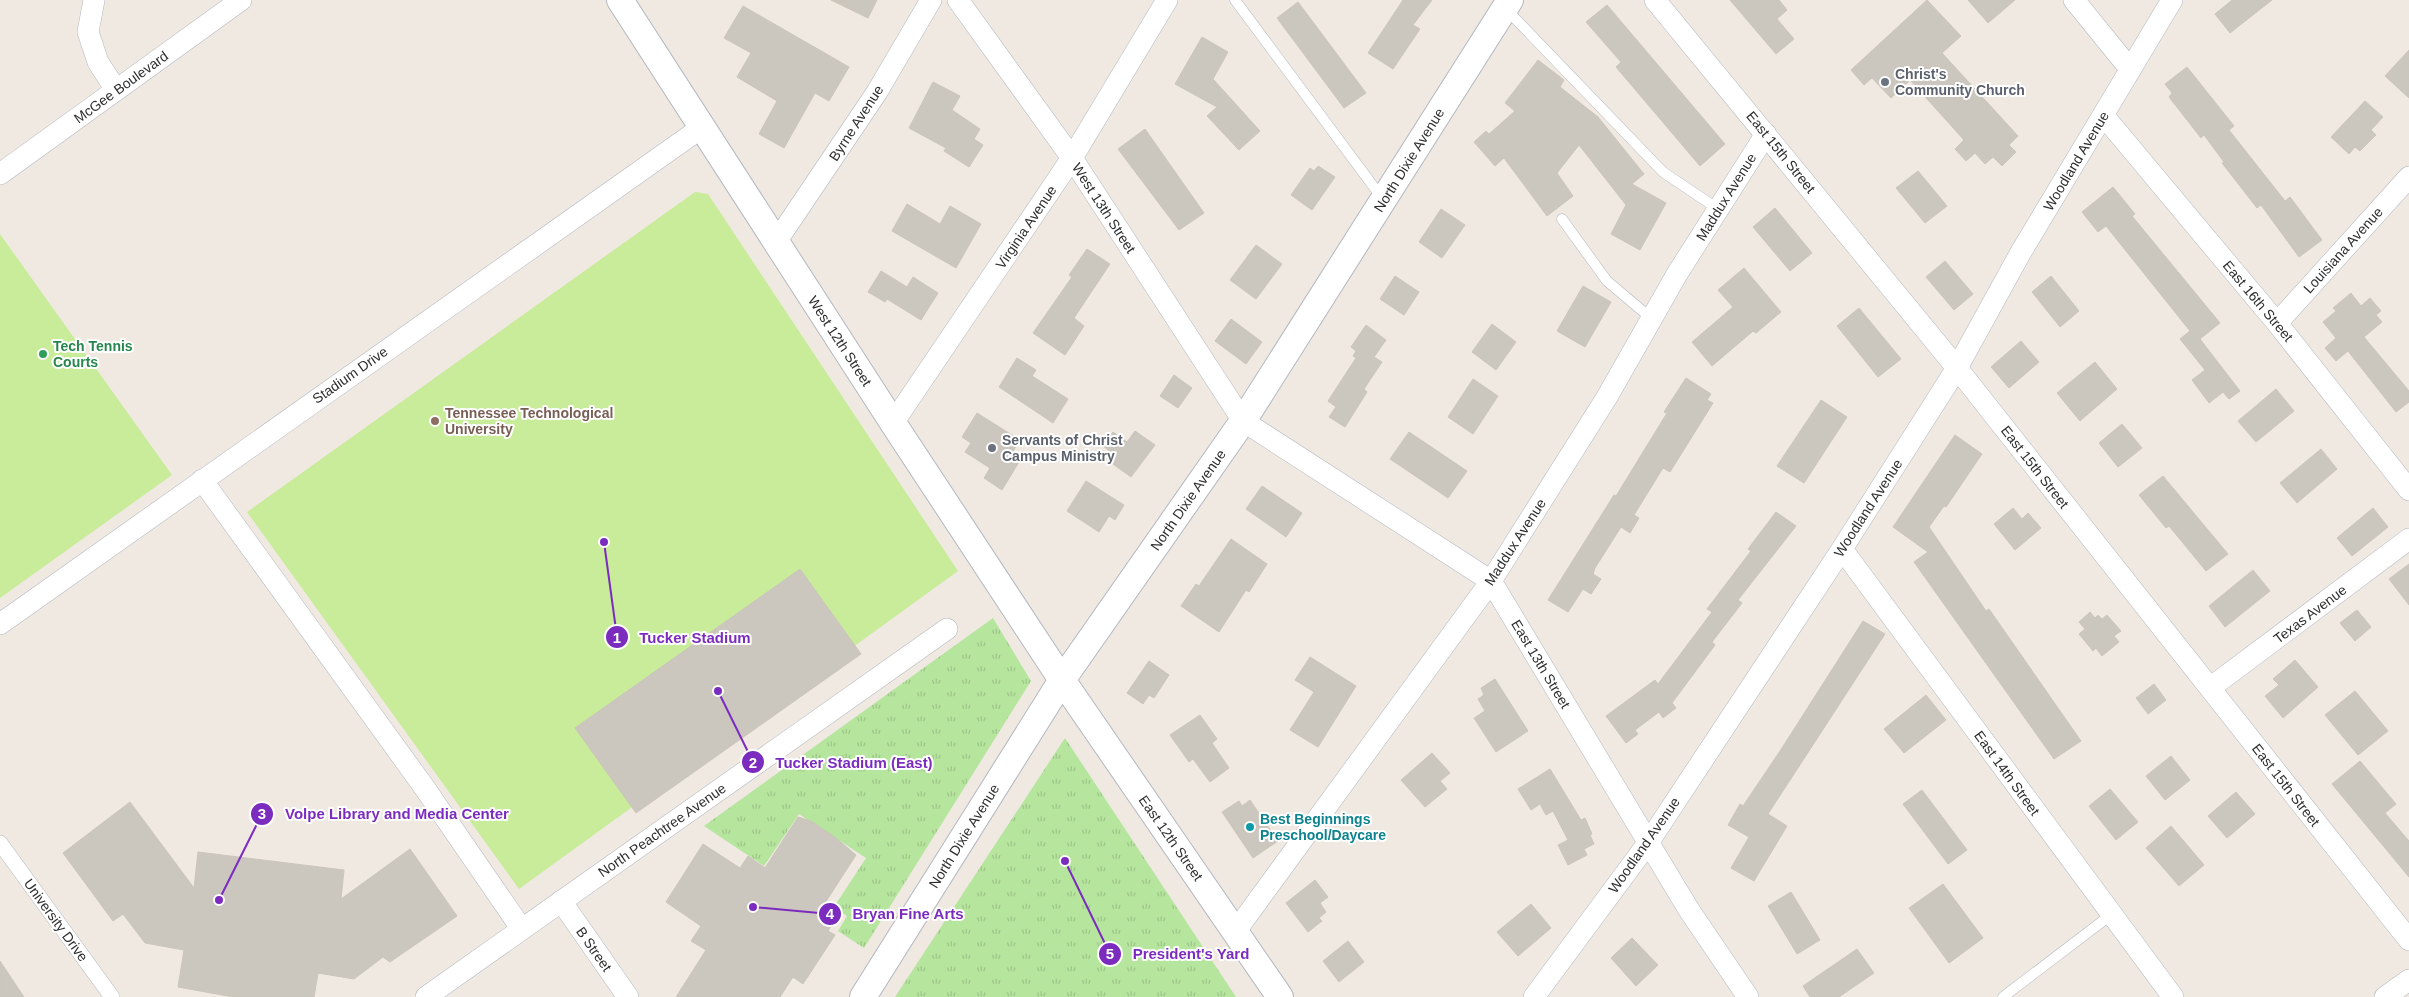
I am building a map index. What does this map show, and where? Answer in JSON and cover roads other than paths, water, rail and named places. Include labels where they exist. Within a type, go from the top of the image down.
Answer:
[{"type":"street","points":[[94,0],[88,32],[98,62],[116,90]]},
{"type":"street","name":"McGee Boulevard","points":[[0,174],[241,0]]},
{"type":"street","name":"West 12th Street","points":[[620,0],[701,128],[1062,680]]},
{"type":"street","name":"Byrne Avenue","points":[[776,242],[877,92],[931,0]]},
{"type":"street","name":"West 13th Street","points":[[958,0],[1072,158],[1244,421]]},
{"type":"street","name":"Virginia Avenue","points":[[893,423],[1072,158],[1167,0]]},
{"type":"street","name":"East 15th Street","points":[[1655,0],[1957,368],[2409,940]]},
{"type":"street","points":[[2074,0],[2130,69]]},
{"type":"street","name":"Woodland Avenue","points":[[1534,997],[1648,843],[1842,549],[1957,368],[2021,252],[2172,0]]},
{"type":"street","name":"North Dixie Avenue","points":[[863,997],[1062,680],[1244,421],[1508,4]]},
{"type":"street","name":"East 16th Street","points":[[2103,115],[2277,323],[2409,490]]},
{"type":"street","name":"Stadium Drive","points":[[0,624],[701,128]]},
{"type":"street","name":"Maddux Avenue","points":[[1236,932],[1491,581],[1608,397],[1718,209],[1766,134]]},
{"type":"street","name":"Louisiana Avenue","points":[[2277,323],[2409,177]]},
{"type":"street","name":"East 13th Street","points":[[1244,421],[1491,581],[1689,910],[1748,997]]},
{"type":"street","points":[[202,480],[424,787],[521,928]]},
{"type":"street","name":"Texas Avenue","points":[[2210,688],[2409,539]]},
{"type":"street","name":"East 14th Street","points":[[1842,549],[2173,997]]},
{"type":"street","name":"North Peachtree Avenue","points":[[426,997],[521,928],[947,629]]},
{"type":"street","name":"East 12th Street","points":[[1062,680],[1280,997]]},
{"type":"street","name":"University Drive","points":[[0,843],[112,997]]},
{"type":"street","name":"B Street","points":[[561,901],[628,997]]},
{"type":"street","points":[[2385,997],[2409,980]]},
{"type":"lane","points":[[1235,0],[1384,200]]},
{"type":"lane","points":[[1508,4],[1663,172],[1718,209]]},
{"type":"lane","points":[[1562,219],[1607,281],[1652,319]]},
{"type":"lane","points":[[2003,997],[2112,914]]},
{"type":"place","name":"Christ's Community Church","points":[[1885,82]]},
{"type":"place","name":"Tech Tennis Courts","points":[[43,354]]},
{"type":"place","name":"Tennessee Technological University","points":[[435,421]]},
{"type":"place","name":"Servants of Christ Campus Ministry","points":[[992,448]]},
{"type":"place","name":"Tucker Stadium","points":[[604,542]]},
{"type":"place","name":"Tucker Stadium (East)","points":[[718,691]]},
{"type":"place","name":"Best Beginnings Preschool/Daycare","points":[[1250,827]]},
{"type":"place","name":"President's Yard","points":[[1065,861]]},
{"type":"place","name":"Volpe Library and Media Center","points":[[219,900]]},
{"type":"place","name":"Bryan Fine Arts","points":[[753,907]]}]
